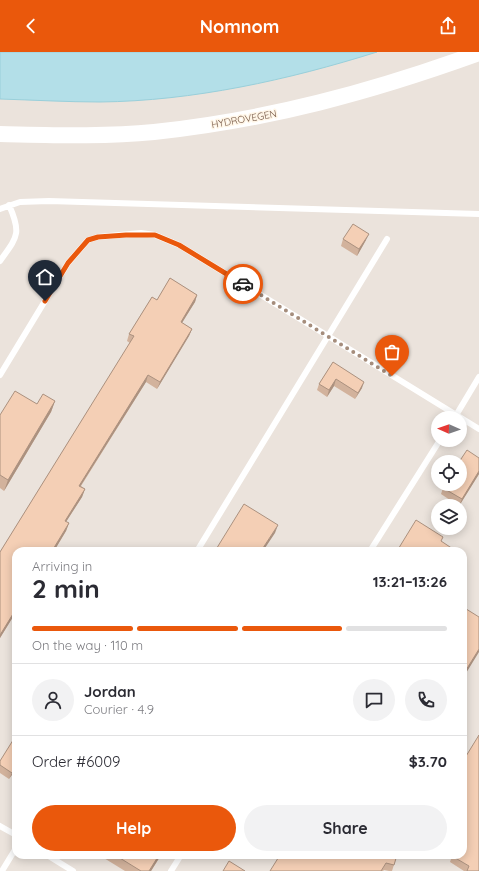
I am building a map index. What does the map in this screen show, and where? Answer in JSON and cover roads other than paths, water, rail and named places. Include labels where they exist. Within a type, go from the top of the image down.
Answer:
[{"type":"street","name":"HYDROVEGEN","points":[[0,134],[74,135],[153,132],[259,117],[313,106],[372,90],[479,53]]},
{"type":"lane","points":[[0,209],[9,205],[49,201],[479,214]]},
{"type":"lane","points":[[0,261],[18,233],[17,225],[9,205]]},
{"type":"lane","points":[[0,374],[68,263],[88,240],[98,237],[141,233],[155,235],[179,245],[447,411]]},
{"type":"lane","points":[[199,547],[387,239]]},
{"type":"lane","points":[[458,411],[479,377]]},
{"type":"lane","points":[[467,422],[479,429]]},
{"type":"lane","points":[[373,547],[436,447]]},
{"type":"lane","points":[[0,826],[12,833]]},
{"type":"lane","points":[[2,871],[12,855]]},
{"type":"lane","points":[[54,859],[73,871]]},
{"type":"lane","points":[[171,871],[178,859]]},
{"type":"water","points":[[0,52],[377,52],[275,80],[240,87],[170,98],[100,102],[0,99]]}]
